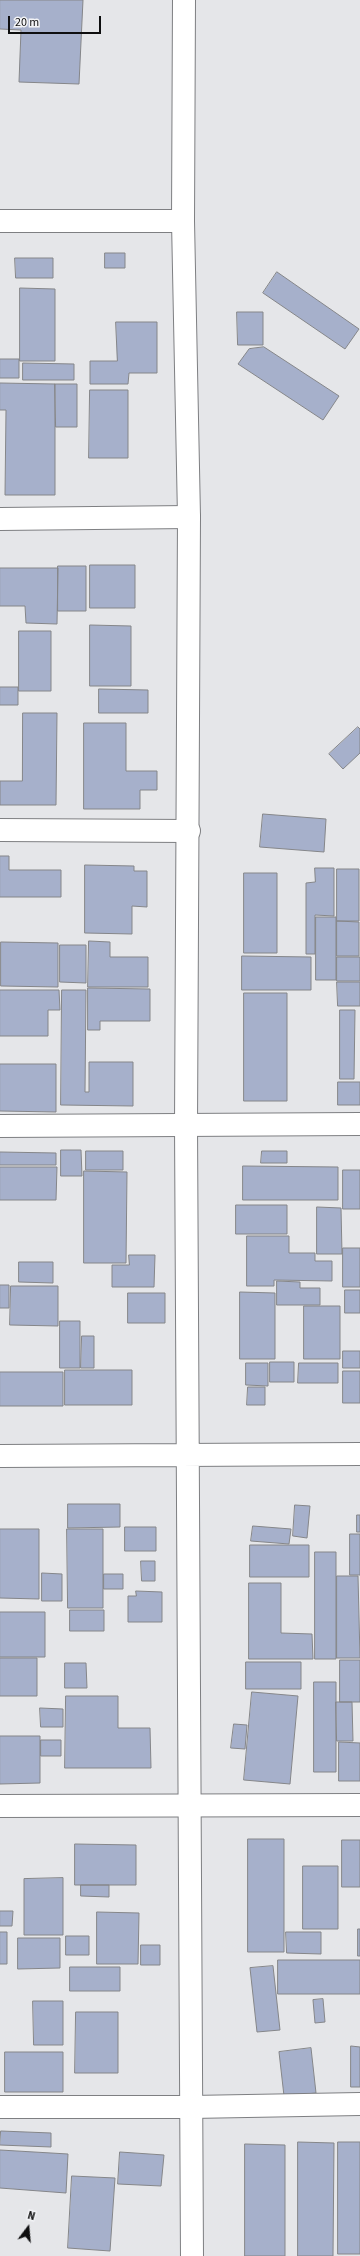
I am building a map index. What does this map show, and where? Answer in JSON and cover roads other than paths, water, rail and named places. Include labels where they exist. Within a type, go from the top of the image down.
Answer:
[{"type":"street","points":[[184,0],[183,221],[189,517],[189,831],[186,1124],[189,1453],[192,2256]]},
{"type":"street","points":[[0,221],[183,221]]},
{"type":"street","points":[[0,519],[189,517]]},
{"type":"street","points":[[0,830],[189,831]]},
{"type":"street","points":[[0,1126],[360,1124]]},
{"type":"street","points":[[0,1456],[189,1453],[360,1454]]},
{"type":"street","points":[[0,1806],[360,1805]]},
{"type":"street","points":[[0,2107],[191,2107],[360,2104]]}]
